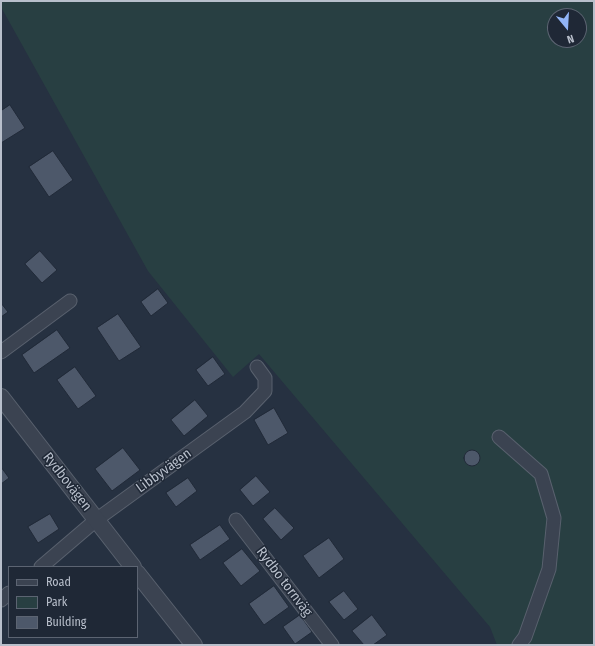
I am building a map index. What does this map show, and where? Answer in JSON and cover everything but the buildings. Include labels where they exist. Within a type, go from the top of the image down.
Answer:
[{"type":"street","points":[[1,352],[70,301]]},
{"type":"street","name":"Libbyvägen","points":[[42,566],[96,520],[245,412],[265,391],[265,378],[257,367]]},
{"type":"street","name":"Rydbovägen","points":[[1,397],[132,566]]},
{"type":"street","points":[[499,437],[541,474],[554,518],[549,569],[525,637],[520,645]]},
{"type":"street","name":"Rydbo tornväg","points":[[236,520],[332,645]]},
{"type":"street","points":[[138,573],[194,645]]},
{"type":"green space","points":[[1,1],[594,1],[594,645],[497,645],[490,627],[259,354],[233,377],[148,271],[1,7]]}]
